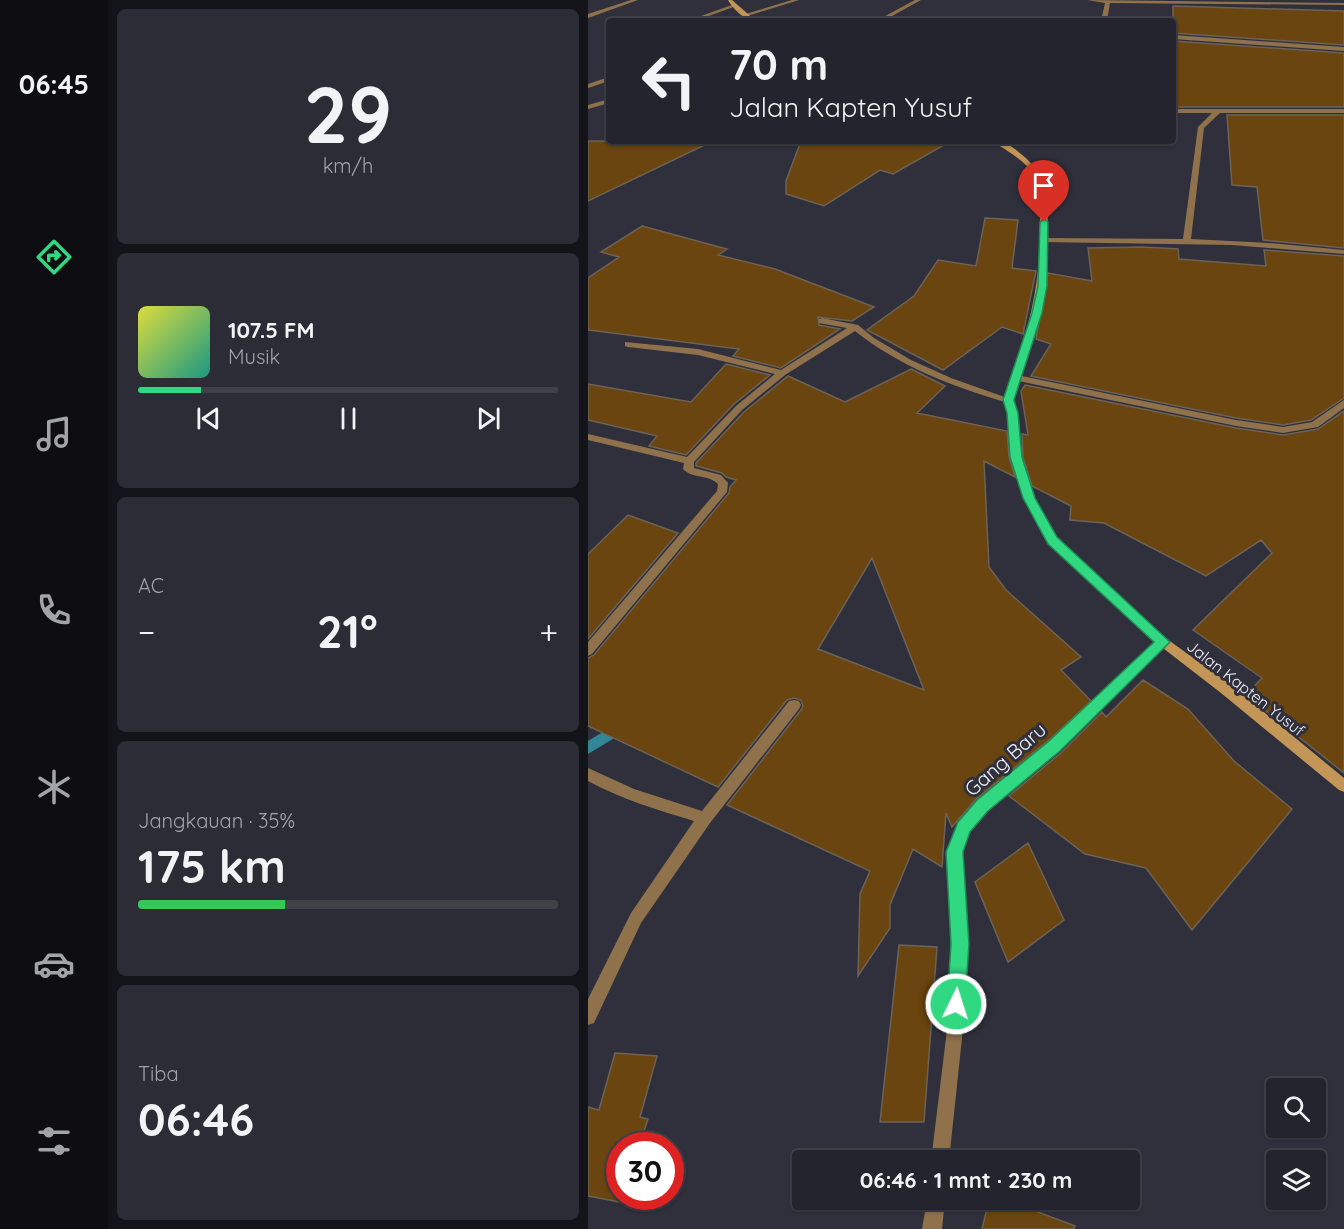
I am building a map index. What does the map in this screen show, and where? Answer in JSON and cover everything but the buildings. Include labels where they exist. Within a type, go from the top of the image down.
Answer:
[{"type":"main road","points":[[730,0],[749,18]]},
{"type":"main road","points":[[1001,144],[1019,155],[1032,168],[1042,186],[1045,240],[1041,296],[1017,378],[1008,400]]},
{"type":"main road","name":"Jalan Kapten Yusuf","points":[[1008,400],[1013,413],[1016,457],[1029,498],[1052,540],[1163,642],[1226,689],[1344,786]]},
{"type":"street","points":[[588,16],[636,0]]},
{"type":"street","points":[[745,15],[797,0]]},
{"type":"street","points":[[885,18],[919,0]]},
{"type":"street","points":[[1089,0],[1344,4]]},
{"type":"street","points":[[1104,18],[1107,1]]},
{"type":"street","points":[[699,18],[734,6]]},
{"type":"street","points":[[1176,37],[1344,49]]},
{"type":"street","points":[[588,86],[606,80]]},
{"type":"street","points":[[588,107],[606,102]]},
{"type":"street","points":[[1176,111],[1344,111]]},
{"type":"street","points":[[1176,112],[1202,127]]},
{"type":"street","points":[[1187,240],[1202,127],[1217,112]]},
{"type":"street","points":[[1045,240],[1187,240],[1258,243],[1344,252]]},
{"type":"street","points":[[822,321],[855,327],[870,340],[961,387],[1008,400]]},
{"type":"street","points":[[588,651],[722,492],[723,483],[717,477],[691,471],[688,469],[689,461],[739,408],[782,373],[855,327]]},
{"type":"street","points":[[628,344],[709,354],[782,373]]},
{"type":"street","points":[[1017,378],[1236,423],[1283,430],[1315,425],[1344,403]]},
{"type":"street","points":[[588,437],[689,461]]},
{"type":"street","name":"Gang Baru","points":[[941,1150],[954,1038],[960,944],[954,852],[963,827],[982,806],[1055,746],[1163,642]]},
{"type":"street","points":[[588,1017],[636,918],[705,818],[794,705]]},
{"type":"street","points":[[588,774],[654,802],[705,818]]},
{"type":"street","points":[[932,1229],[935,1210]]},
{"type":"waterway","points":[[588,748],[621,727]]},
{"type":"route","points":[[956,1004],[960,944],[954,852],[963,827],[982,806],[1055,746],[1163,642],[1052,540],[1029,498],[1016,457],[1013,413],[1008,400],[1037,313],[1043,286],[1044,222]]}]
